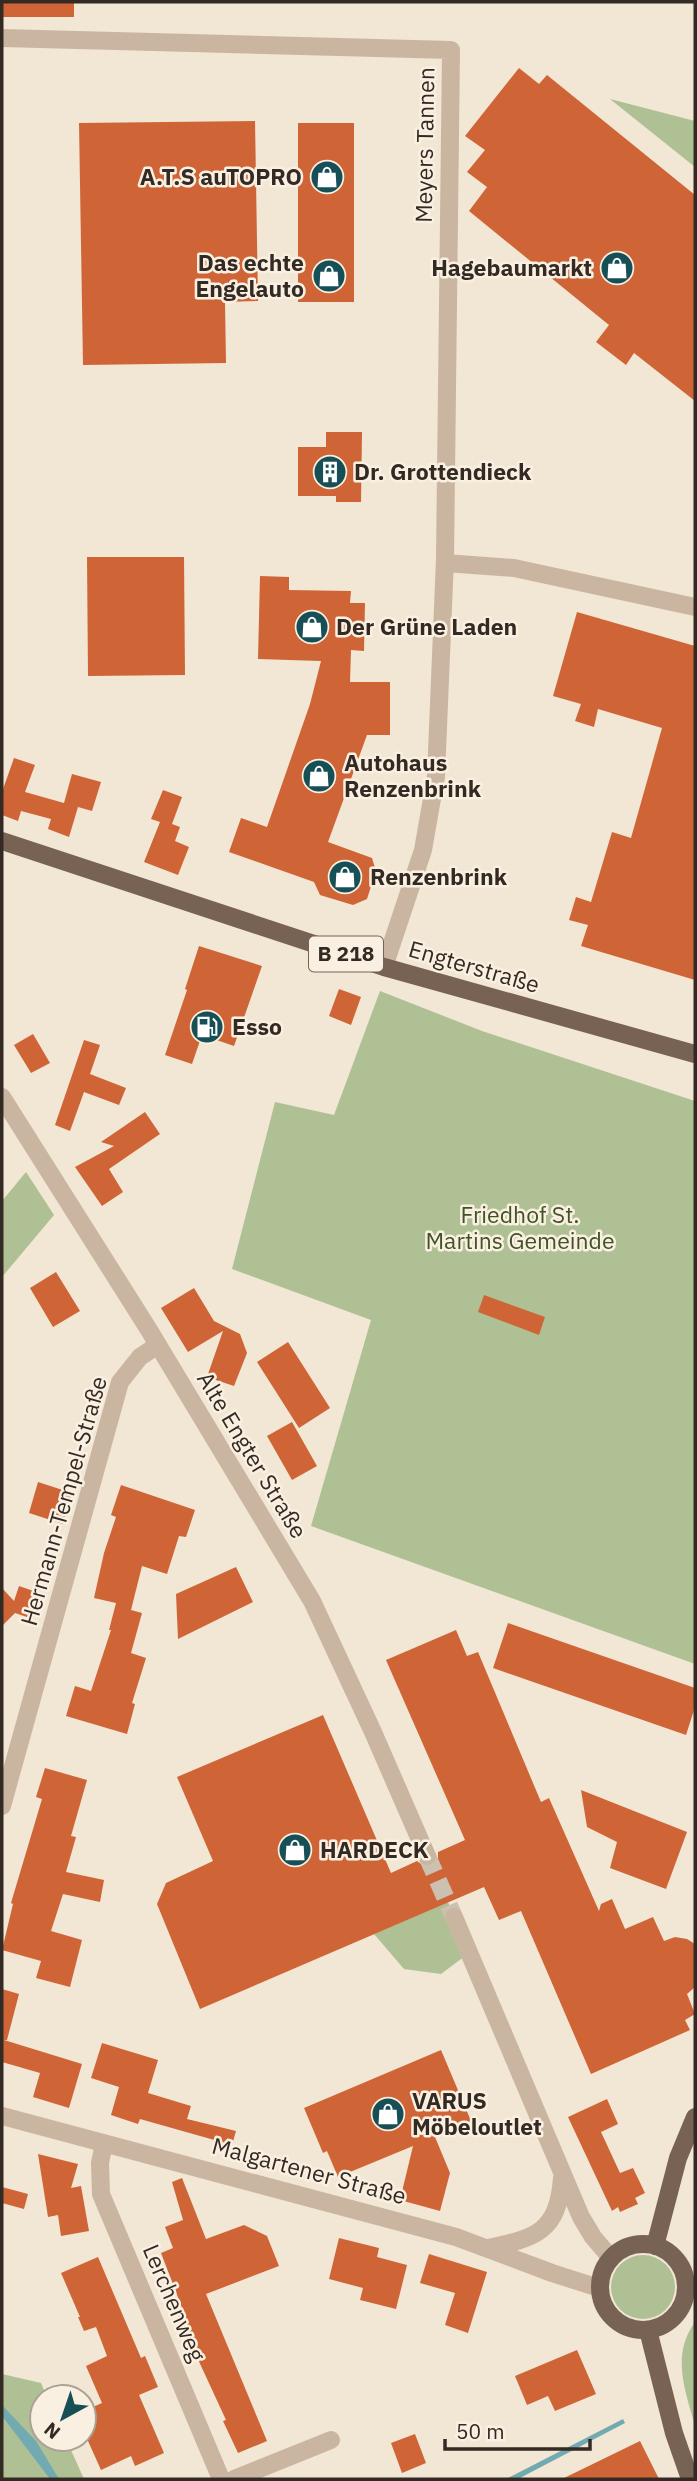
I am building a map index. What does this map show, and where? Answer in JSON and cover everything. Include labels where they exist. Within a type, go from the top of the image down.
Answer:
[{"type":"main road","name":"Engterstraße","points":[[2,841],[384,967],[695,1054]]},
{"type":"main road","points":[[655,2246],[678,2158],[695,2118]]},
{"type":"main road","points":[[629,2246],[655,2246],[668,2252],[679,2263],[685,2277],[686,2291],[674,2318],[662,2326],[648,2330],[633,2329],[614,2319],[602,2302],[599,2288],[601,2274],[611,2258],[629,2246]]},
{"type":"main road","points":[[648,2330],[674,2433],[690,2479]]},
{"type":"street","name":"Meyers Tannen","points":[[2,38],[451,50],[445,564],[436,776],[423,850],[384,967]]},
{"type":"street","points":[[445,564],[514,568],[695,607]]},
{"type":"street","name":"Alte Engter Straße","points":[[2,1097],[158,1345],[312,1601],[427,1856]]},
{"type":"street","name":"Hermann-Tempel-Straße","points":[[2,1805],[120,1382],[140,1357],[158,1345]]},
{"type":"street","points":[[454,1917],[563,2175],[587,2227],[611,2258]]},
{"type":"street","name":"Malgartener Straße","points":[[2,2116],[354,2208],[488,2248],[599,2288]]},
{"type":"street","name":"Lerchenweg","points":[[104,2143],[99,2170],[101,2194],[221,2479]]},
{"type":"street","points":[[488,2248],[519,2242],[543,2229],[556,2212],[563,2175]]},
{"type":"street","points":[[234,2479],[331,2440]]},
{"type":"green space","points":[[610,99],[695,121],[695,167]]},
{"type":"green space","name":"Friedhof St. Martins Gemeinde","points":[[380,991],[482,1031],[695,1101],[695,1664],[311,1526],[371,1320],[232,1269],[275,1102],[334,1115]]},
{"type":"green space","points":[[26,1172],[54,1215],[2,1277],[2,1201]]},
{"type":"green space","points":[[448,1902],[469,1953],[441,1974],[404,1969],[374,1934]]},
{"type":"green space","points":[[643,2255],[661,2261],[669,2269],[675,2287],[669,2305],[661,2313],[643,2319],[625,2313],[617,2305],[611,2287],[617,2269],[625,2261]]},
{"type":"green space","points":[[695,2322],[695,2426],[684,2386],[682,2360],[683,2347]]},
{"type":"green space","points":[[2,2374],[41,2383],[28,2383],[28,2453],[72,2453],[84,2479],[2,2479]]},
{"type":"water","points":[[2,2405],[28,2433],[28,2450],[2,2416]]},
{"type":"water","points":[[623,2419],[625,2423],[518,2479],[506,2479]]},
{"type":"water","points":[[30,2453],[43,2453],[59,2479],[50,2479]]},
{"type":"building","points":[[2,2],[74,2],[74,17],[2,17]]},
{"type":"building","name":"Hagebaumarkt","points":[[519,68],[539,84],[547,75],[695,195],[695,401],[634,353],[626,365],[596,342],[609,325],[469,211],[487,187],[467,172],[485,150],[465,136]]},
{"type":"building","points":[[255,121],[258,301],[225,302],[226,363],[83,365],[79,123]]},
{"type":"building","points":[[298,123],[354,123],[354,302],[298,302]]},
{"type":"building","name":"Dr. Grottendieck","points":[[326,432],[362,432],[361,502],[336,502],[336,496],[298,496],[298,447],[326,447]]},
{"type":"building","points":[[87,557],[184,557],[185,675],[88,676]]},
{"type":"building","points":[[260,576],[289,577],[289,590],[351,591],[350,603],[365,603],[364,651],[351,650],[350,682],[390,682],[390,735],[367,735],[328,842],[372,858],[376,871],[367,899],[353,905],[320,895],[314,882],[229,852],[241,818],[267,827],[310,704],[321,661],[258,659]]},
{"type":"building","points":[[577,612],[695,646],[695,980],[581,946],[588,925],[569,920],[576,897],[591,902],[612,832],[631,838],[662,728],[598,709],[594,727],[575,721],[581,704],[553,696]]},
{"type":"building","points":[[14,758],[35,765],[25,792],[64,803],[72,774],[101,782],[92,811],[78,807],[69,837],[48,829],[51,819],[21,811],[18,821],[2,815],[2,792]]},
{"type":"building","points":[[163,790],[182,797],[172,824],[180,827],[175,841],[189,847],[178,875],[144,862],[160,822],[151,819]]},
{"type":"building","points":[[199,946],[262,966],[234,1046],[202,1035],[192,1064],[165,1055]]},
{"type":"building","points":[[339,989],[361,997],[351,1025],[329,1016]]},
{"type":"building","points":[[33,1034],[50,1063],[31,1073],[14,1045]]},
{"type":"building","points":[[84,1040],[100,1045],[90,1074],[126,1088],[119,1105],[84,1092],[70,1131],[55,1125]]},
{"type":"building","points":[[145,1112],[160,1134],[109,1169],[123,1192],[102,1206],[75,1167],[114,1146],[101,1142]]},
{"type":"building","points":[[56,1272],[80,1311],[53,1327],[30,1288]]},
{"type":"building","points":[[194,1288],[214,1321],[240,1334],[247,1353],[234,1386],[207,1377],[223,1331],[188,1352],[161,1308]]},
{"type":"building","points":[[484,1295],[545,1317],[539,1335],[478,1312]]},
{"type":"building","points":[[288,1342],[330,1408],[299,1428],[257,1362]]},
{"type":"building","points":[[292,1422],[317,1466],[292,1480],[267,1436]]},
{"type":"building","points":[[38,1482],[72,1493],[63,1524],[29,1513]]},
{"type":"building","points":[[121,1485],[195,1510],[186,1537],[179,1536],[167,1574],[142,1566],[131,1610],[142,1613],[131,1653],[146,1658],[132,1703],[135,1704],[127,1734],[66,1716],[75,1686],[91,1691],[111,1630],[116,1603],[94,1598],[104,1553],[116,1517],[111,1515]]},
{"type":"building","points":[[236,1567],[253,1602],[178,1639],[176,1594]]},
{"type":"building","points":[[19,1586],[42,1594],[33,1619],[15,1613],[2,1626],[2,1588],[14,1601]]},
{"type":"building","points":[[508,1623],[695,1688],[695,1707],[686,1735],[493,1668]]},
{"type":"building","name":"HARDECK","points":[[456,1630],[467,1656],[478,1652],[541,1802],[549,1798],[599,1911],[601,1904],[612,1899],[625,1929],[653,1917],[664,1941],[675,1937],[695,1944],[695,1987],[687,1994],[695,2014],[685,2020],[690,2030],[591,2074],[521,1911],[499,1920],[484,1887],[200,2009],[157,1904],[166,1883],[213,1861],[177,1777],[323,1715],[391,1873],[417,1861],[425,1867],[432,1866],[438,1858],[438,1852],[465,1840],[386,1660]]},
{"type":"building","points":[[45,1768],[87,1780],[71,1836],[76,1837],[66,1872],[104,1880],[100,1902],[63,1894],[51,1931],[82,1940],[70,1987],[36,1978],[41,1961],[2,1950],[13,1904],[11,1903],[42,1799],[36,1797]]},
{"type":"building","points":[[581,1790],[687,1832],[666,1889],[610,1868],[617,1842],[587,1827]]},
{"type":"building","points":[[2,1989],[19,1994],[7,2040],[4,2040],[82,2064],[69,2108],[33,2097],[40,2073],[2,2062]]},
{"type":"building","points":[[102,2043],[158,2060],[148,2093],[191,2106],[187,2119],[236,2131],[232,2145],[140,2119],[138,2124],[111,2115],[119,2087],[91,2078]]},
{"type":"building","name":"VARUS Möbeloutlet","points":[[441,2050],[471,2121],[435,2137],[450,2173],[440,2211],[400,2200],[413,2146],[338,2177],[327,2151],[323,2153],[304,2108]]},
{"type":"building","points":[[607,2099],[618,2124],[601,2132],[620,2173],[633,2168],[645,2193],[635,2198],[638,2204],[620,2212],[618,2207],[612,2211],[568,2117]]},
{"type":"building","points":[[38,2154],[78,2164],[71,2188],[81,2186],[89,2231],[61,2236],[58,2215],[48,2217]]},
{"type":"building","points":[[182,2178],[206,2239],[244,2225],[267,2236],[279,2266],[206,2294],[267,2441],[238,2453],[223,2421],[226,2420],[178,2316],[184,2313],[161,2253],[173,2248],[165,2227],[183,2220],[172,2182]]},
{"type":"building","points":[[2,2187],[28,2194],[24,2209],[2,2203]]},
{"type":"building","points":[[339,2238],[379,2248],[377,2257],[407,2265],[396,2309],[360,2300],[363,2288],[329,2279]]},
{"type":"building","points":[[429,2254],[487,2272],[468,2333],[445,2325],[455,2293],[420,2283]]},
{"type":"building","points":[[98,2257],[141,2358],[145,2356],[158,2387],[139,2395],[164,2453],[135,2466],[131,2456],[101,2470],[93,2453],[98,2453],[98,2405],[102,2403],[98,2394],[98,2383],[93,2383],[86,2366],[107,2356],[96,2327],[84,2331],[61,2273]]},
{"type":"building","points":[[577,2350],[596,2394],[555,2411],[548,2396],[527,2405],[515,2376]]},
{"type":"building","points":[[415,2434],[426,2463],[402,2473],[391,2443]]},
{"type":"building","points":[[640,2441],[659,2479],[562,2479]]},
{"type":"tunnel","points":[[427,1856],[454,1917]]},
{"type":"place","name":"A.T.S auTOPRO","points":[[327,177]]},
{"type":"place","name":"Hagebaumarkt","points":[[617,268]]},
{"type":"place","name":"Das echte Engelauto","points":[[329,276]]},
{"type":"place","name":"Dr. Grottendieck","points":[[330,472]]},
{"type":"place","name":"Der Grüne Laden","points":[[312,627]]},
{"type":"place","name":"Autohaus Renzenbrink","points":[[319,776]]},
{"type":"place","name":"Renzenbrink","points":[[345,877]]},
{"type":"place","name":"Esso","points":[[207,1027]]},
{"type":"place","name":"HARDECK","points":[[295,1850]]},
{"type":"place","name":"VARUS Möbeloutlet","points":[[388,2114]]}]
